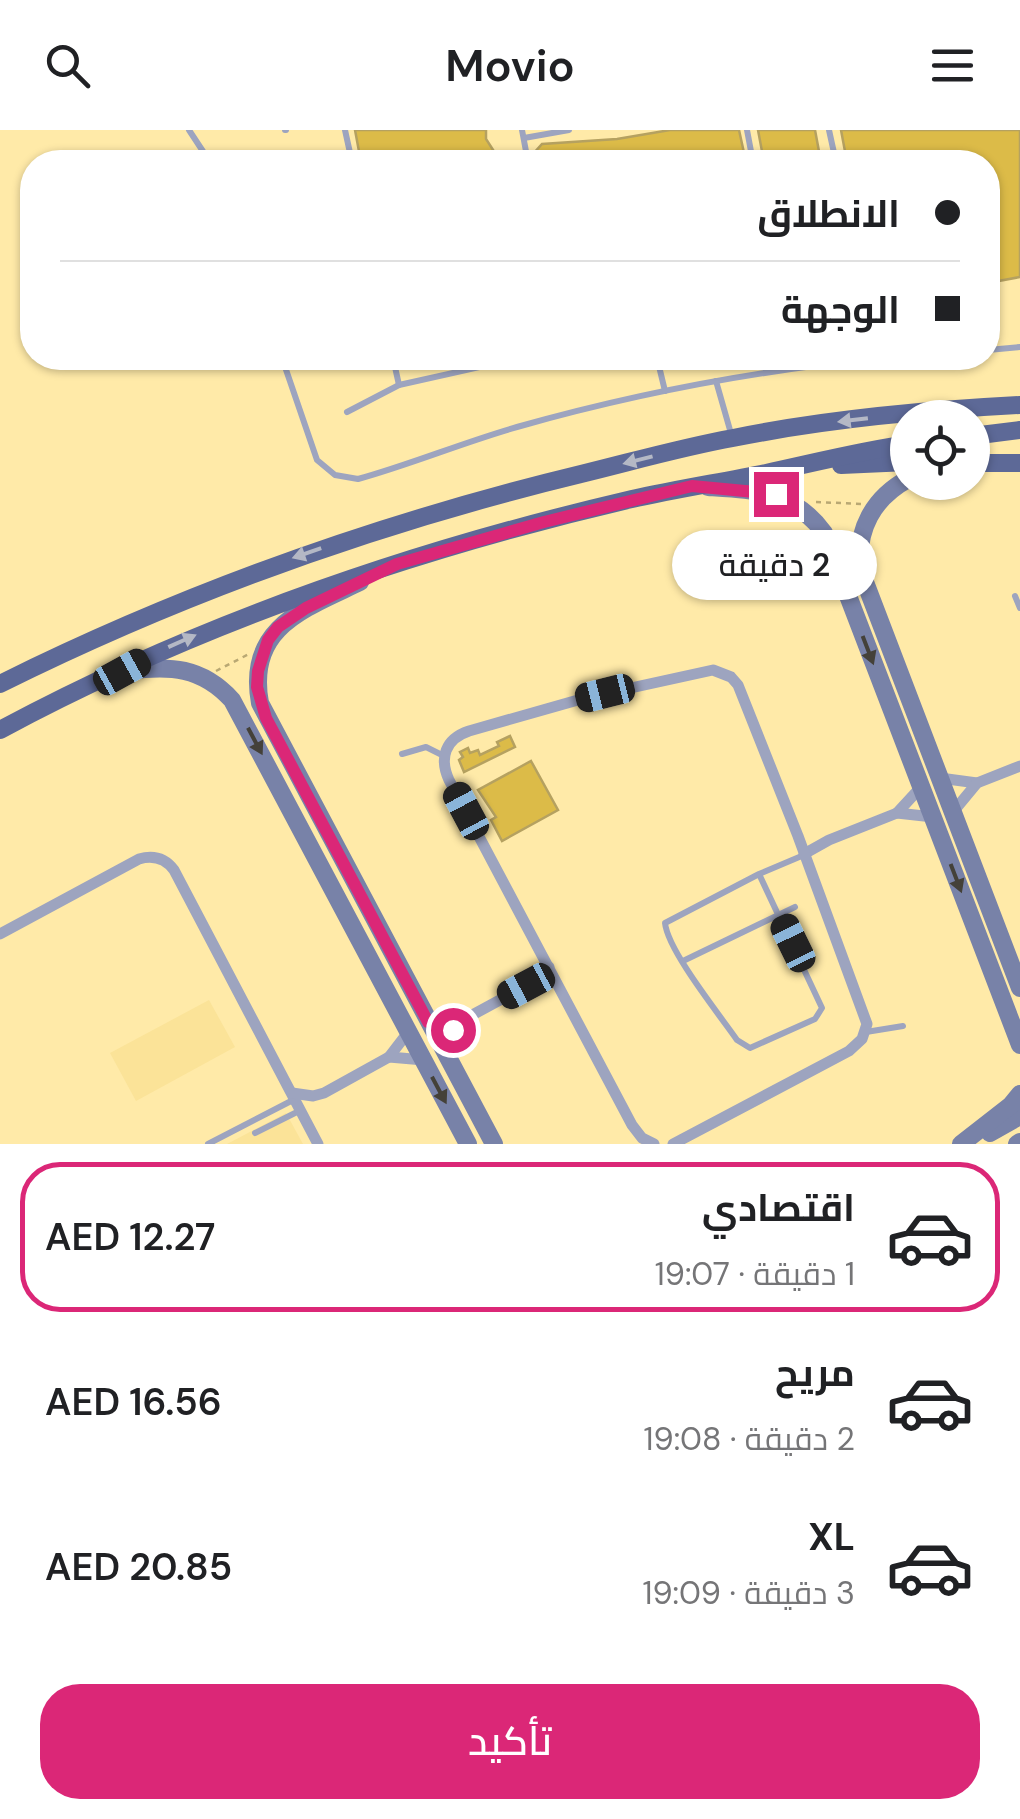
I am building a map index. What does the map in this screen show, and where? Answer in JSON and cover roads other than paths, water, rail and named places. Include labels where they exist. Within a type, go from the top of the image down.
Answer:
[{"type":"main road","points":[[5,679],[184,601],[344,540],[509,492],[732,438],[874,417],[1020,406]]},
{"type":"main road","points":[[990,434],[1020,430]]},
{"type":"main road","points":[[0,730],[163,649],[250,613],[397,564],[558,518],[692,486],[890,448]]},
{"type":"main road","points":[[766,472],[890,463]]},
{"type":"main road","points":[[990,463],[1020,463]]},
{"type":"street","points":[[692,486],[776,494],[803,509],[824,533],[1020,1045]]},
{"type":"street","points":[[890,490],[871,511],[860,539],[860,569],[1020,988]]},
{"type":"street","points":[[397,564],[291,616],[268,640],[261,656],[257,687],[266,718],[494,1144]]},
{"type":"street","points":[[122,672],[169,666],[198,673],[232,700],[468,1144]]},
{"type":"street","points":[[651,1144],[637,1132],[558,986],[449,780],[444,756],[452,739],[469,730],[585,698],[713,670],[738,684],[864,1010],[866,1032],[856,1046],[672,1144]]},
{"type":"street","points":[[953,812],[978,783],[1020,766]]},
{"type":"street","points":[[940,778],[978,783]]},
{"type":"street","points":[[804,854],[896,813],[920,788]]},
{"type":"street","points":[[896,813],[933,817]]},
{"type":"street","points":[[798,836],[829,840]]},
{"type":"street","points":[[0,934],[144,857],[160,859],[174,870],[318,1144]]},
{"type":"street","points":[[428,1022],[461,1021],[526,986],[549,967]]},
{"type":"street","points":[[526,986],[558,986]]},
{"type":"street","points":[[443,1048],[461,1021]]},
{"type":"street","points":[[296,1101],[324,1093],[389,1058],[409,1031]]},
{"type":"street","points":[[389,1058],[424,1060]]},
{"type":"street","points":[[296,1101],[314,1103],[324,1093]]},
{"type":"street","points":[[965,1144],[1020,1094]]},
{"type":"street","points":[[965,1144],[1020,1116]]},
{"type":"lane","points":[[523,134],[568,130]]},
{"type":"lane","points":[[286,370],[317,460],[335,475],[346,478],[369,476],[520,426],[665,391],[796,370]]},
{"type":"lane","points":[[396,370],[399,386]]},
{"type":"lane","points":[[347,412],[399,386],[468,370]]},
{"type":"lane","points":[[660,370],[665,391]]},
{"type":"lane","points":[[716,381],[732,438]]},
{"type":"lane","points":[[1015,596],[1020,608]]},
{"type":"lane","points":[[402,754],[426,747],[444,756]]},
{"type":"lane","points":[[759,874],[822,1008],[815,1019],[750,1048],[736,1040],[683,961],[666,931],[666,921],[759,874],[804,854]]},
{"type":"lane","points":[[683,961],[796,907]]},
{"type":"lane","points":[[866,1032],[902,1026]]},
{"type":"lane","points":[[255,1133],[296,1101]]},
{"type":"lane","points":[[208,1144],[296,1101]]}]
